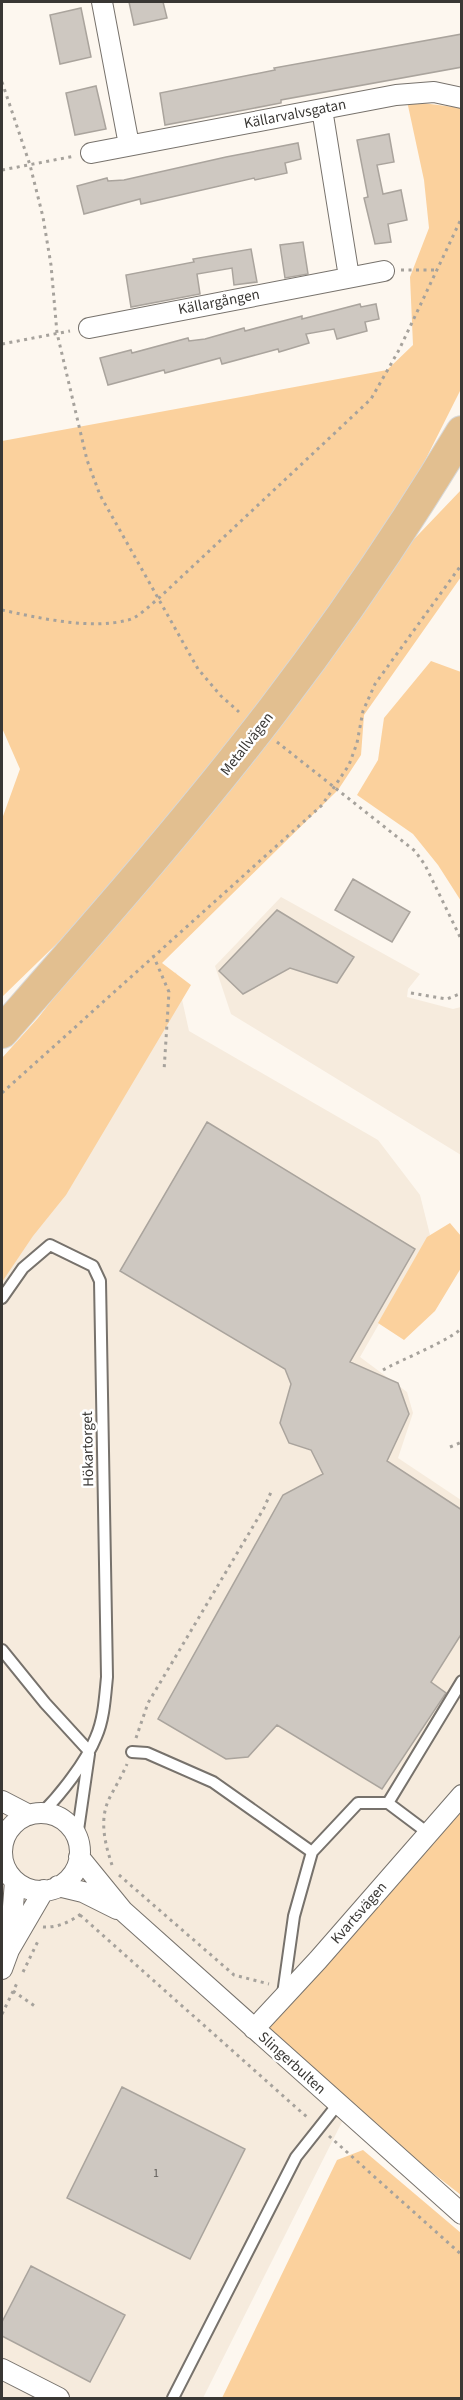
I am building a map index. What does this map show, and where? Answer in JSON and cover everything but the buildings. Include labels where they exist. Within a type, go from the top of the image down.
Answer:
[{"type":"main road","name":"Metallvägen","points":[[2,1032],[194,809],[273,710],[336,625],[396,538],[462,432]]},
{"type":"street","points":[[102,2],[129,146]]},
{"type":"street","name":"Källarvalvsgatan","points":[[91,153],[416,92],[462,98]]},
{"type":"street","points":[[322,109],[349,276]]},
{"type":"street","name":"Källargången","points":[[89,328],[384,271]]},
{"type":"street","name":"Kvartsvägen","points":[[254,2029],[462,1795]]},
{"type":"street","points":[[2,1801],[35,1814],[63,1820],[77,1837],[79,1857],[74,1871],[51,1888],[26,1921],[9,1950],[2,1969]]},
{"type":"street","points":[[35,1814],[16,1822],[3,1838],[3,1859],[7,1871],[15,1881],[26,1887],[51,1888]]},
{"type":"street","name":"Slingerbulten","points":[[79,1857],[123,1911],[462,2214]]},
{"type":"street","points":[[9,1950],[15,1881]]},
{"type":"street","name":"Slingerbulten","points":[[51,1888],[73,1889],[123,1911]]},
{"type":"street","points":[[2,2369],[59,2398]]},
{"type":"lane","name":"Hökartorget","points":[[2,1298],[23,1268],[50,1245],[93,1266],[100,1281],[107,1677],[99,1725],[89,1751],[56,1800],[35,1814]]},
{"type":"lane","points":[[2,1650],[45,1703],[89,1751]]},
{"type":"lane","points":[[388,1803],[462,1681]]},
{"type":"lane","name":"Hökartorget","points":[[77,1837],[89,1751]]},
{"type":"lane","points":[[132,1752],[147,1753],[213,1782],[312,1852]]},
{"type":"lane","points":[[283,1998],[294,1917],[312,1852],[358,1803],[388,1803],[428,1833]]},
{"type":"lane","points":[[173,2398],[296,2157],[338,2104]]},
{"type":"path","points":[[2,82],[30,165],[43,217],[51,265],[57,333],[87,459],[100,495],[198,669],[221,696],[241,714]]},
{"type":"path","points":[[2,170],[91,153]]},
{"type":"path","points":[[2,610],[49,620],[98,623],[130,620],[159,598],[371,399],[399,350],[462,217]]},
{"type":"path","points":[[384,271],[437,270]]},
{"type":"path","points":[[2,344],[89,328]]},
{"type":"path","points":[[2,1092],[322,805],[350,765],[363,711],[375,684],[462,564]]},
{"type":"path","points":[[270,737],[415,851],[425,865],[462,941]]},
{"type":"path","points":[[153,955],[169,992],[164,1071]]},
{"type":"path","points":[[411,993],[447,999],[462,993]]},
{"type":"path","points":[[383,1370],[453,1336],[462,1327]]},
{"type":"path","points":[[450,1447],[462,1442]]},
{"type":"path","points":[[271,1492],[264,1508],[148,1703],[132,1752],[108,1801],[104,1815],[104,1833],[113,1869],[234,1975],[268,1984],[283,1998]]},
{"type":"path","points":[[26,1921],[45,1928],[70,1922],[80,1915],[94,1897]]},
{"type":"path","points":[[80,1915],[462,2255]]},
{"type":"path","points":[[13,1991],[36,2007]]},
{"type":"shaded area","points":[[407,101],[461,108],[461,389],[354,602],[461,490],[461,577],[364,715],[361,755],[338,790],[162,963],[191,985],[66,1195],[33,1236],[2,1282],[2,1058],[38,1018],[219,786],[2,997],[2,819],[20,769],[2,728],[2,441],[387,370],[413,345],[410,277],[429,228],[424,180]]},
{"type":"shaded area","points":[[431,661],[461,672],[461,901],[438,865],[413,834],[357,795],[378,760],[384,718]]},
{"type":"shaded area","points":[[281,897],[420,974],[408,989],[407,997],[453,1009],[461,1007],[461,1155],[231,1014],[215,966]]},
{"type":"shaded area","points":[[176,972],[189,1031],[378,1140],[420,1195],[430,1235],[360,1357],[407,1392],[413,1413],[398,1458],[461,1500],[461,1795],[349,2108],[203,2398],[2,2398],[2,1178]]},
{"type":"shaded area","points":[[450,1223],[461,1236],[461,1268],[435,1311],[404,1340],[378,1323],[427,1237]]},
{"type":"shaded area","points":[[461,1795],[461,2195],[349,2108],[260,2026]]},
{"type":"shaded area","points":[[363,2150],[461,2233],[461,2398],[222,2398],[337,2160]]}]
